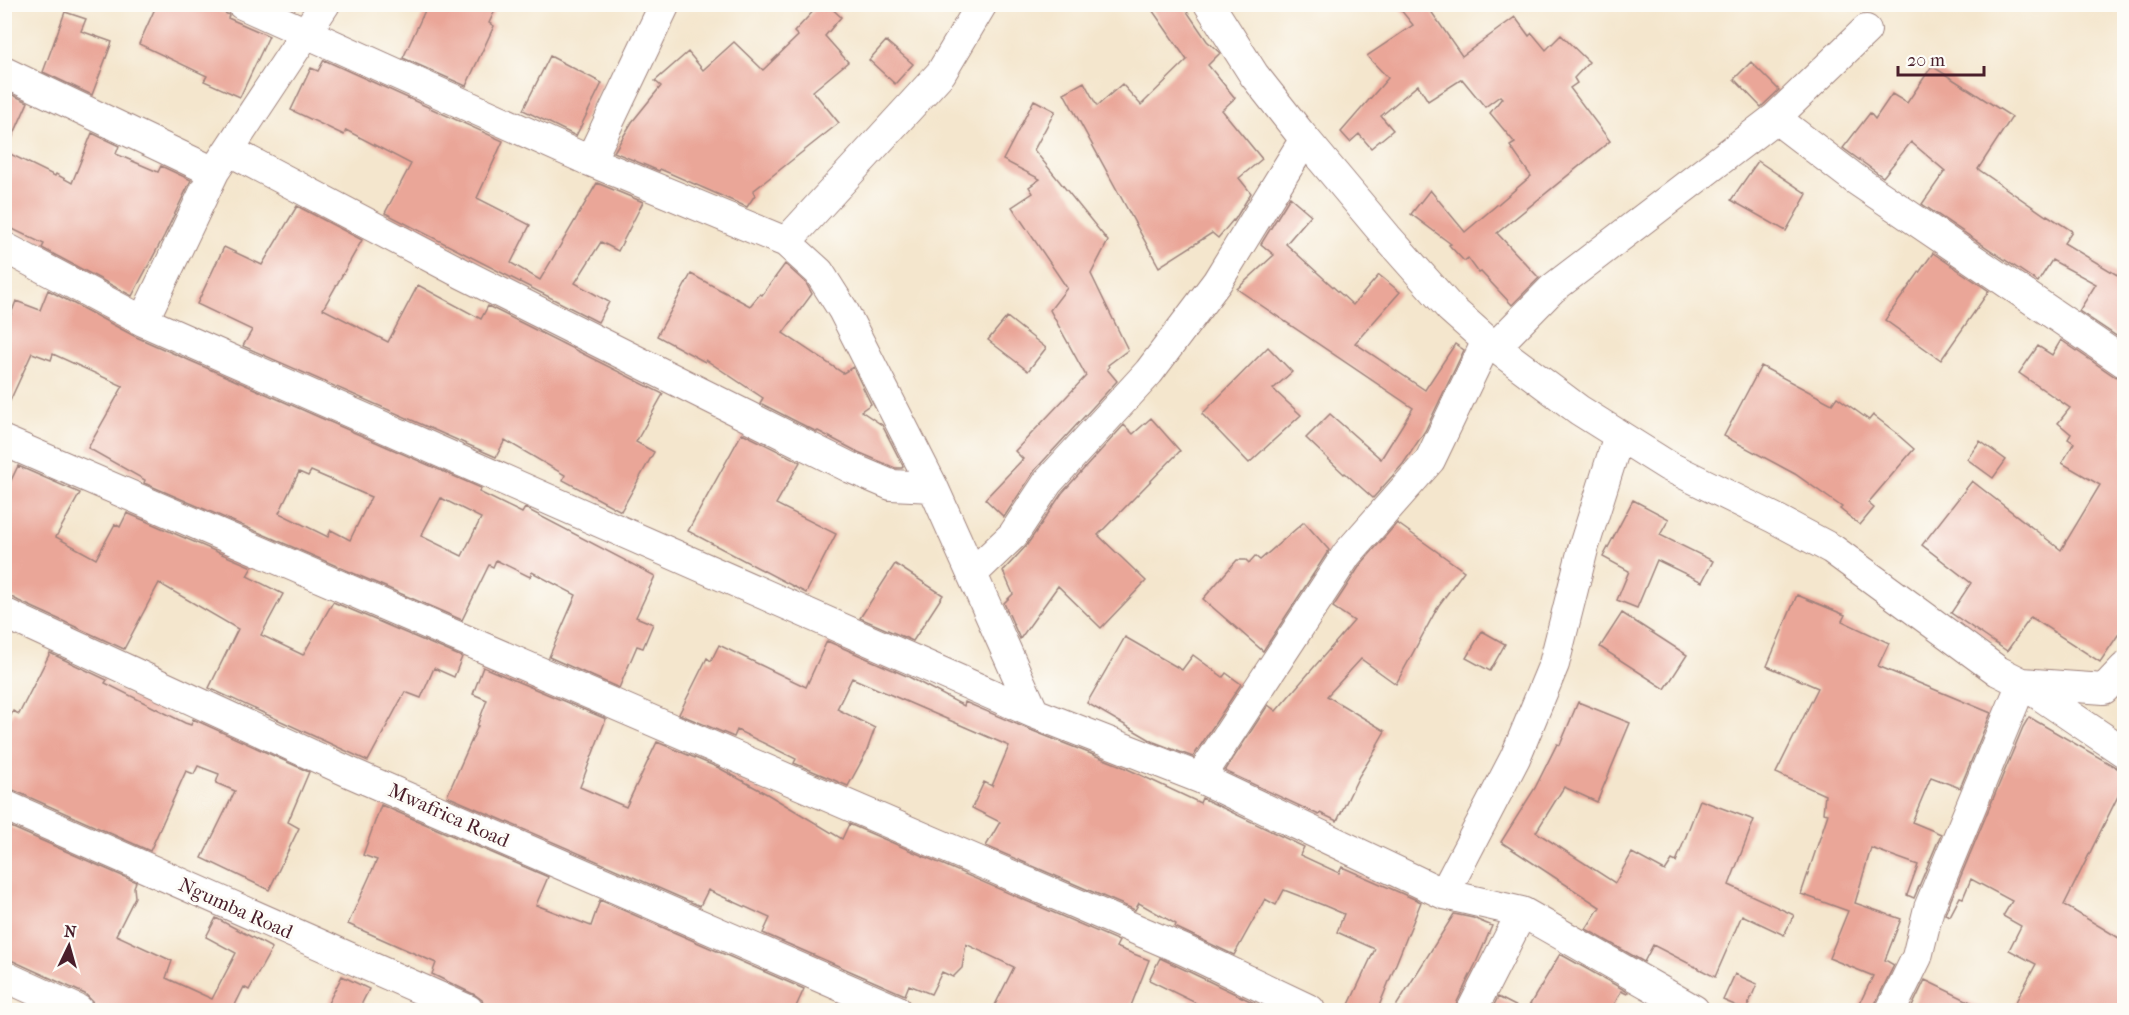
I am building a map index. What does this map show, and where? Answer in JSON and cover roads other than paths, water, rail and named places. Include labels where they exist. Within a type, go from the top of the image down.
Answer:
[{"type":"street","points":[[242,4],[306,35],[590,161],[786,242],[819,272],[843,310],[933,487],[1034,713]]},
{"type":"street","points":[[143,321],[222,162],[325,4]]},
{"type":"street","points":[[590,161],[665,4]]},
{"type":"street","points":[[786,242],[941,73],[982,4]]},
{"type":"street","points":[[1209,4],[1254,75],[1305,139],[1450,308],[1491,344],[1579,410],[1668,466],[1832,549],[1998,671],[2022,683],[2124,752]]},
{"type":"street","points":[[1200,778],[1347,554],[1430,460],[1491,344],[1552,289],[1775,118],[1866,30]]},
{"type":"street","points":[[4,72],[222,162],[463,274],[850,468],[891,485],[933,487]]},
{"type":"street","points":[[1775,118],[1855,179],[2124,362]]},
{"type":"street","points":[[972,574],[1013,535],[1048,482],[1149,372],[1217,282],[1305,139]]},
{"type":"street","points":[[4,248],[143,321],[1034,713],[1200,778],[1444,894],[1522,912],[1694,1011]]},
{"type":"street","points":[[1444,894],[1515,758],[1554,664],[1584,549],[1619,435]]},
{"type":"street","points":[[4,441],[1184,950],[1310,1011]]},
{"type":"street","name":"Mwafrica Road","points":[[4,613],[351,773],[896,1011]]},
{"type":"street","points":[[2022,683],[2104,689],[2124,668]]},
{"type":"street","points":[[1891,1011],[1917,957],[1929,908],[2022,683]]},
{"type":"street","name":"Ngumba Road","points":[[4,805],[468,1011]]},
{"type":"street","points":[[1472,1011],[1522,912]]},
{"type":"street","points":[[4,976],[78,1011]]}]
